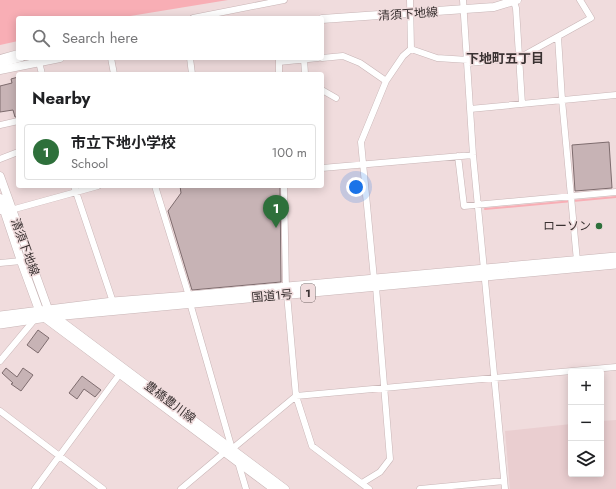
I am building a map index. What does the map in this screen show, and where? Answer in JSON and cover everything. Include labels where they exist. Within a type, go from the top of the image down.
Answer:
[{"type":"highway","name":"国道1号","points":[[483,273],[616,257]]},
{"type":"highway","name":"国道1号","points":[[0,316],[44,314],[483,273],[616,264]]},
{"type":"highway","name":"国道1号","points":[[0,324],[44,314],[113,302],[189,300]]},
{"type":"main road","name":"清須下地線","points":[[324,19],[464,10],[494,7],[516,1]]},
{"type":"main road","points":[[0,70],[50,60]]},
{"type":"main road","name":"清須下地線","points":[[0,176],[5,210],[21,261],[44,314]]},
{"type":"main road","name":"清須下地線","points":[[0,198],[44,314]]},
{"type":"main road","name":"豊橋豊川線","points":[[44,314],[119,375],[285,489]]},
{"type":"main road","name":"豊橋豊川線","points":[[44,314],[228,451],[238,462],[274,489]]},
{"type":"street","points":[[203,16],[284,0]]},
{"type":"street","points":[[362,483],[380,472],[390,459],[361,142],[386,81],[403,56],[411,49],[410,0]]},
{"type":"street","points":[[463,0],[473,155],[479,205],[483,273],[505,489]]},
{"type":"street","points":[[411,49],[437,58],[468,62],[519,58],[591,18],[580,0]]},
{"type":"street","points":[[516,1],[522,104]]},
{"type":"street","points":[[558,37],[562,100],[577,261]]},
{"type":"street","points":[[0,58],[16,54]]},
{"type":"street","points":[[324,58],[343,56],[360,63],[386,81]]},
{"type":"street","points":[[0,64],[16,60]]},
{"type":"street","points":[[111,60],[114,72]]},
{"type":"street","points":[[190,60],[192,72]]},
{"type":"street","points":[[279,60],[279,72]]},
{"type":"street","points":[[304,60],[305,72]]},
{"type":"street","points":[[39,62],[42,72]]},
{"type":"street","points":[[324,91],[336,98]]},
{"type":"street","points":[[470,109],[616,95]]},
{"type":"street","points":[[0,125],[16,121]]},
{"type":"street","points":[[0,159],[16,153]]},
{"type":"street","points":[[324,168],[473,155]]},
{"type":"street","points":[[458,156],[464,206],[572,199],[616,192]]},
{"type":"street","points":[[75,188],[113,302]]},
{"type":"street","points":[[5,210],[92,188]]},
{"type":"street","points":[[156,188],[189,300],[228,451]]},
{"type":"street","points":[[284,188],[287,291],[296,396],[312,446],[369,489]]},
{"type":"street","points":[[0,263],[21,261]]},
{"type":"street","points":[[0,361],[44,314]]},
{"type":"street","points":[[181,489],[296,396],[616,368]]},
{"type":"street","points":[[35,489],[119,375]]},
{"type":"street","points":[[0,411],[103,489]]},
{"type":"street","points":[[238,462],[246,489]]},
{"type":"street","points":[[420,489],[454,487],[504,481]]},
{"type":"shaded area","points":[[0,0],[228,0],[130,16],[16,16],[16,41],[0,45]]},
{"type":"shaded area","points":[[616,420],[616,489],[510,489],[505,431],[568,424],[568,477],[604,477],[604,421]]},
{"type":"building","points":[[16,78],[16,117],[13,110],[0,112],[0,86],[12,83],[11,79]]},
{"type":"building","points":[[609,142],[612,188],[575,191],[572,145]]},
{"type":"building","points":[[180,188],[280,188],[281,282],[192,290],[168,211],[181,193]]},
{"type":"building","points":[[38,330],[49,338],[38,353],[27,345]]},
{"type":"building","points":[[6,368],[17,377],[23,368],[33,375],[21,391],[11,384],[13,383],[2,373]]},
{"type":"building","points":[[82,376],[101,390],[95,397],[84,389],[77,399],[69,393]]},
{"type":"waterway","points":[[485,209],[616,197]]},
{"type":"place","name":"ローソン","points":[[599,226]]},
{"type":"place","name":"市立下地小学校","points":[[276,228]]},
{"type":"district","name":"下地町五丁目","points":[[505,58]]}]
